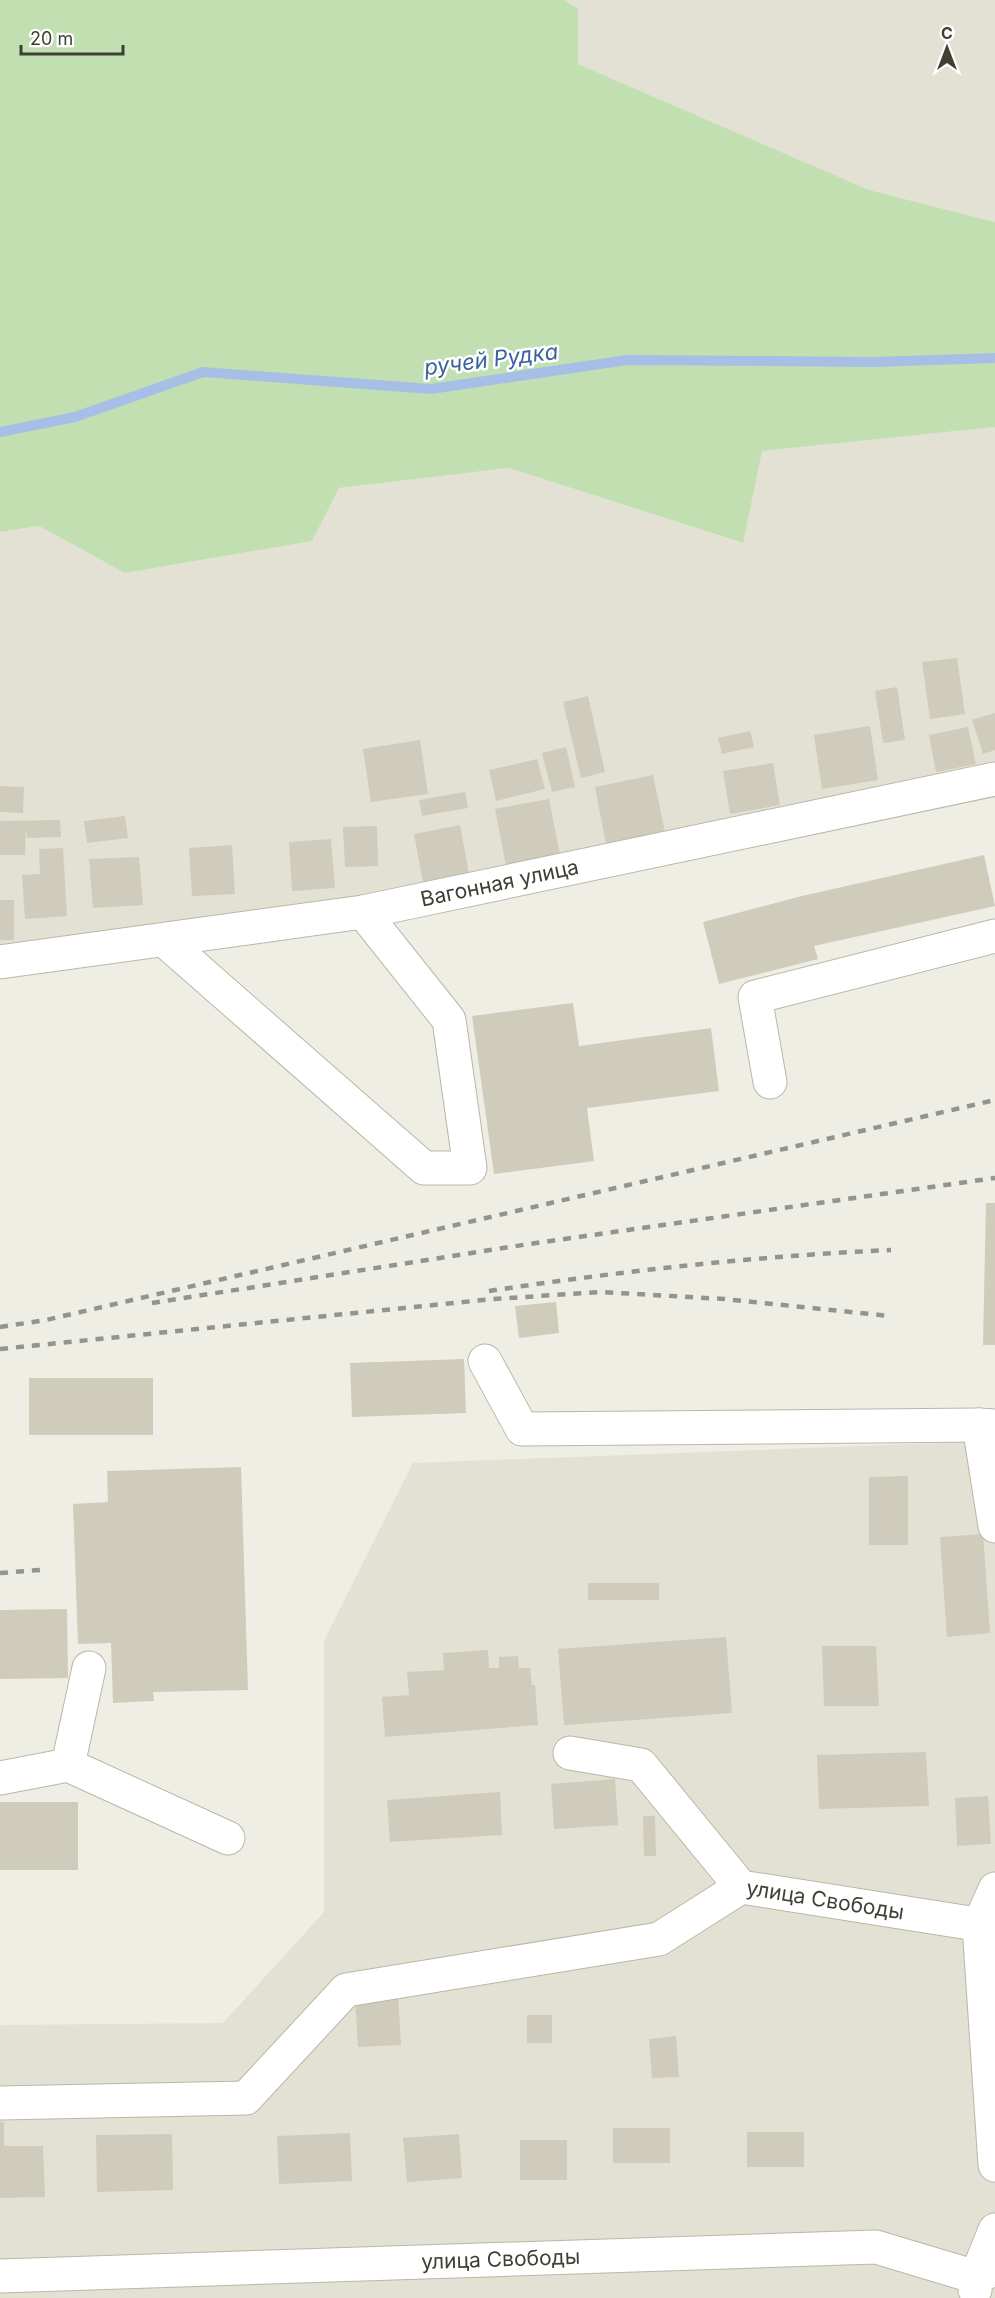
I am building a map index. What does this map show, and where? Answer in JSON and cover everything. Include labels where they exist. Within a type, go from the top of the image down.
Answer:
[{"type":"street","name":"Вагонная улица","points":[[0,962],[363,912],[995,779]]},
{"type":"street","points":[[164,940],[424,1168],[470,1168],[449,1020],[363,912]]},
{"type":"street","points":[[770,1082],[755,997],[995,936]]},
{"type":"street","points":[[484,1361],[522,1429],[987,1425],[995,1526]]},
{"type":"street","points":[[68,1765],[89,1668]]},
{"type":"street","name":"улица Свободы","points":[[570,1753],[641,1765],[741,1887],[987,1926]]},
{"type":"street","points":[[0,1778],[68,1765],[228,1839]]},
{"type":"street","points":[[0,2103],[246,2098],[346,1990],[659,1939],[741,1887]]},
{"type":"street","points":[[995,1889],[987,1926],[995,2165]]},
{"type":"street","points":[[982,2281],[995,2230]]},
{"type":"street","name":"улица Свободы","points":[[0,2276],[876,2247],[982,2281]]},
{"type":"shaded area","points":[[564,0],[995,0],[995,222],[869,190],[578,64],[578,9]]},
{"type":"shaded area","points":[[995,427],[995,773],[363,901],[0,949],[0,532],[39,526],[125,573],[312,541],[339,488],[509,468],[742,543],[761,451]]},
{"type":"shaded area","points":[[995,1441],[995,2298],[0,2298],[0,2025],[223,2023],[324,1912],[324,1641],[413,1463]]},
{"type":"green space","points":[[0,0],[564,0],[578,9],[578,64],[869,190],[995,222],[995,427],[762,451],[743,543],[509,468],[339,488],[312,541],[125,573],[39,526],[0,532]]},
{"type":"building","points":[[957,658],[965,714],[930,719],[922,662]]},
{"type":"building","points":[[897,687],[905,740],[883,743],[875,691]]},
{"type":"building","points":[[588,696],[605,772],[581,778],[563,702]]},
{"type":"building","points":[[995,713],[995,750],[983,754],[972,720]]},
{"type":"building","points":[[870,726],[878,780],[822,789],[814,735]]},
{"type":"building","points":[[968,727],[976,764],[936,772],[929,735]]},
{"type":"building","points":[[750,731],[754,747],[722,754],[718,738]]},
{"type":"building","points":[[420,740],[428,794],[371,802],[363,749]]},
{"type":"building","points":[[566,747],[575,787],[552,792],[542,753]]},
{"type":"building","points":[[537,759],[545,789],[496,801],[489,770]]},
{"type":"building","points":[[773,763],[780,805],[730,814],[723,771]]},
{"type":"building","points":[[653,775],[665,832],[606,844],[595,787]]},
{"type":"building","points":[[0,786],[24,787],[23,813],[0,812]]},
{"type":"building","points":[[465,792],[468,808],[422,816],[419,800]]},
{"type":"building","points":[[549,799],[560,855],[506,866],[495,809]]},
{"type":"building","points":[[125,816],[128,838],[87,843],[84,821]]},
{"type":"building","points":[[60,820],[61,837],[27,838],[26,827],[25,855],[0,855],[0,821]]},
{"type":"building","points":[[460,825],[470,879],[424,888],[414,834]]},
{"type":"building","points":[[377,826],[378,866],[345,867],[343,827]]},
{"type":"building","points":[[331,839],[335,888],[292,891],[289,842]]},
{"type":"building","points":[[232,845],[235,894],[192,896],[189,848]]},
{"type":"building","points":[[63,848],[67,916],[25,919],[22,875],[40,874],[39,849]]},
{"type":"building","points":[[984,855],[995,906],[814,946],[818,959],[719,984],[703,922],[802,896]]},
{"type":"building","points":[[139,857],[143,905],[93,908],[89,859]]},
{"type":"building","points":[[0,900],[14,900],[14,940],[0,940]]},
{"type":"building","points":[[573,1003],[579,1046],[711,1028],[719,1091],[587,1108],[594,1161],[494,1174],[472,1016]]},
{"type":"building","points":[[986,1203],[995,1203],[995,1345],[983,1345]]},
{"type":"building","points":[[556,1302],[559,1333],[519,1338],[515,1306]]},
{"type":"building","points":[[464,1359],[466,1413],[352,1417],[350,1363]]},
{"type":"building","points":[[29,1378],[153,1378],[153,1435],[29,1435]]},
{"type":"building","points":[[241,1467],[248,1690],[153,1692],[154,1701],[113,1703],[111,1643],[78,1644],[73,1504],[108,1502],[107,1471]]},
{"type":"building","points":[[908,1476],[908,1545],[869,1545],[869,1477]]},
{"type":"building","points":[[983,1534],[990,1633],[947,1637],[940,1537]]},
{"type":"building","points":[[588,1583],[659,1583],[659,1600],[588,1600]]},
{"type":"building","points":[[67,1609],[68,1678],[0,1679],[0,1610]]},
{"type":"building","points":[[726,1637],[732,1713],[564,1725],[558,1649]]},
{"type":"building","points":[[822,1646],[876,1646],[879,1706],[824,1706]]},
{"type":"building","points":[[488,1650],[489,1668],[499,1668],[499,1657],[518,1656],[519,1668],[530,1668],[532,1685],[535,1685],[538,1725],[385,1737],[382,1697],[409,1695],[407,1672],[444,1670],[443,1653]]},
{"type":"building","points":[[926,1752],[929,1806],[819,1809],[817,1755]]},
{"type":"building","points":[[615,1779],[618,1825],[554,1829],[551,1784]]},
{"type":"building","points":[[500,1792],[502,1835],[390,1842],[387,1800]]},
{"type":"building","points":[[988,1796],[991,1844],[957,1846],[955,1798]]},
{"type":"building","points":[[0,1802],[78,1802],[78,1870],[0,1870]]},
{"type":"building","points":[[643,1816],[655,1816],[656,1856],[644,1856]]},
{"type":"building","points":[[398,1994],[401,2045],[358,2047],[355,1997]]},
{"type":"building","points":[[527,2015],[552,2015],[552,2043],[527,2043]]},
{"type":"building","points":[[676,2036],[679,2077],[652,2078],[649,2039]]},
{"type":"building","points":[[0,2122],[4,2122],[4,2146],[43,2146],[45,2197],[0,2198]]},
{"type":"building","points":[[613,2128],[670,2128],[670,2163],[613,2163]]},
{"type":"building","points":[[747,2132],[804,2132],[804,2167],[747,2167]]},
{"type":"building","points":[[350,2133],[352,2181],[279,2184],[277,2136]]},
{"type":"building","points":[[172,2134],[173,2190],[97,2192],[96,2135]]},
{"type":"building","points":[[459,2134],[462,2178],[407,2182],[403,2138]]},
{"type":"building","points":[[520,2140],[567,2140],[567,2180],[520,2180]]},
{"type":"waterway","name":"ручей Рудка","points":[[0,432],[75,417],[203,372],[431,389],[627,360],[873,362],[995,358]]},
{"type":"railway","points":[[0,1327],[46,1320],[995,1100]]},
{"type":"railway","points":[[152,1303],[529,1244],[995,1178]]},
{"type":"railway","points":[[489,1291],[690,1265],[891,1250]]},
{"type":"railway","points":[[0,1349],[493,1299],[601,1292],[724,1299],[890,1316]]},
{"type":"railway","points":[[0,1573],[40,1570]]}]
